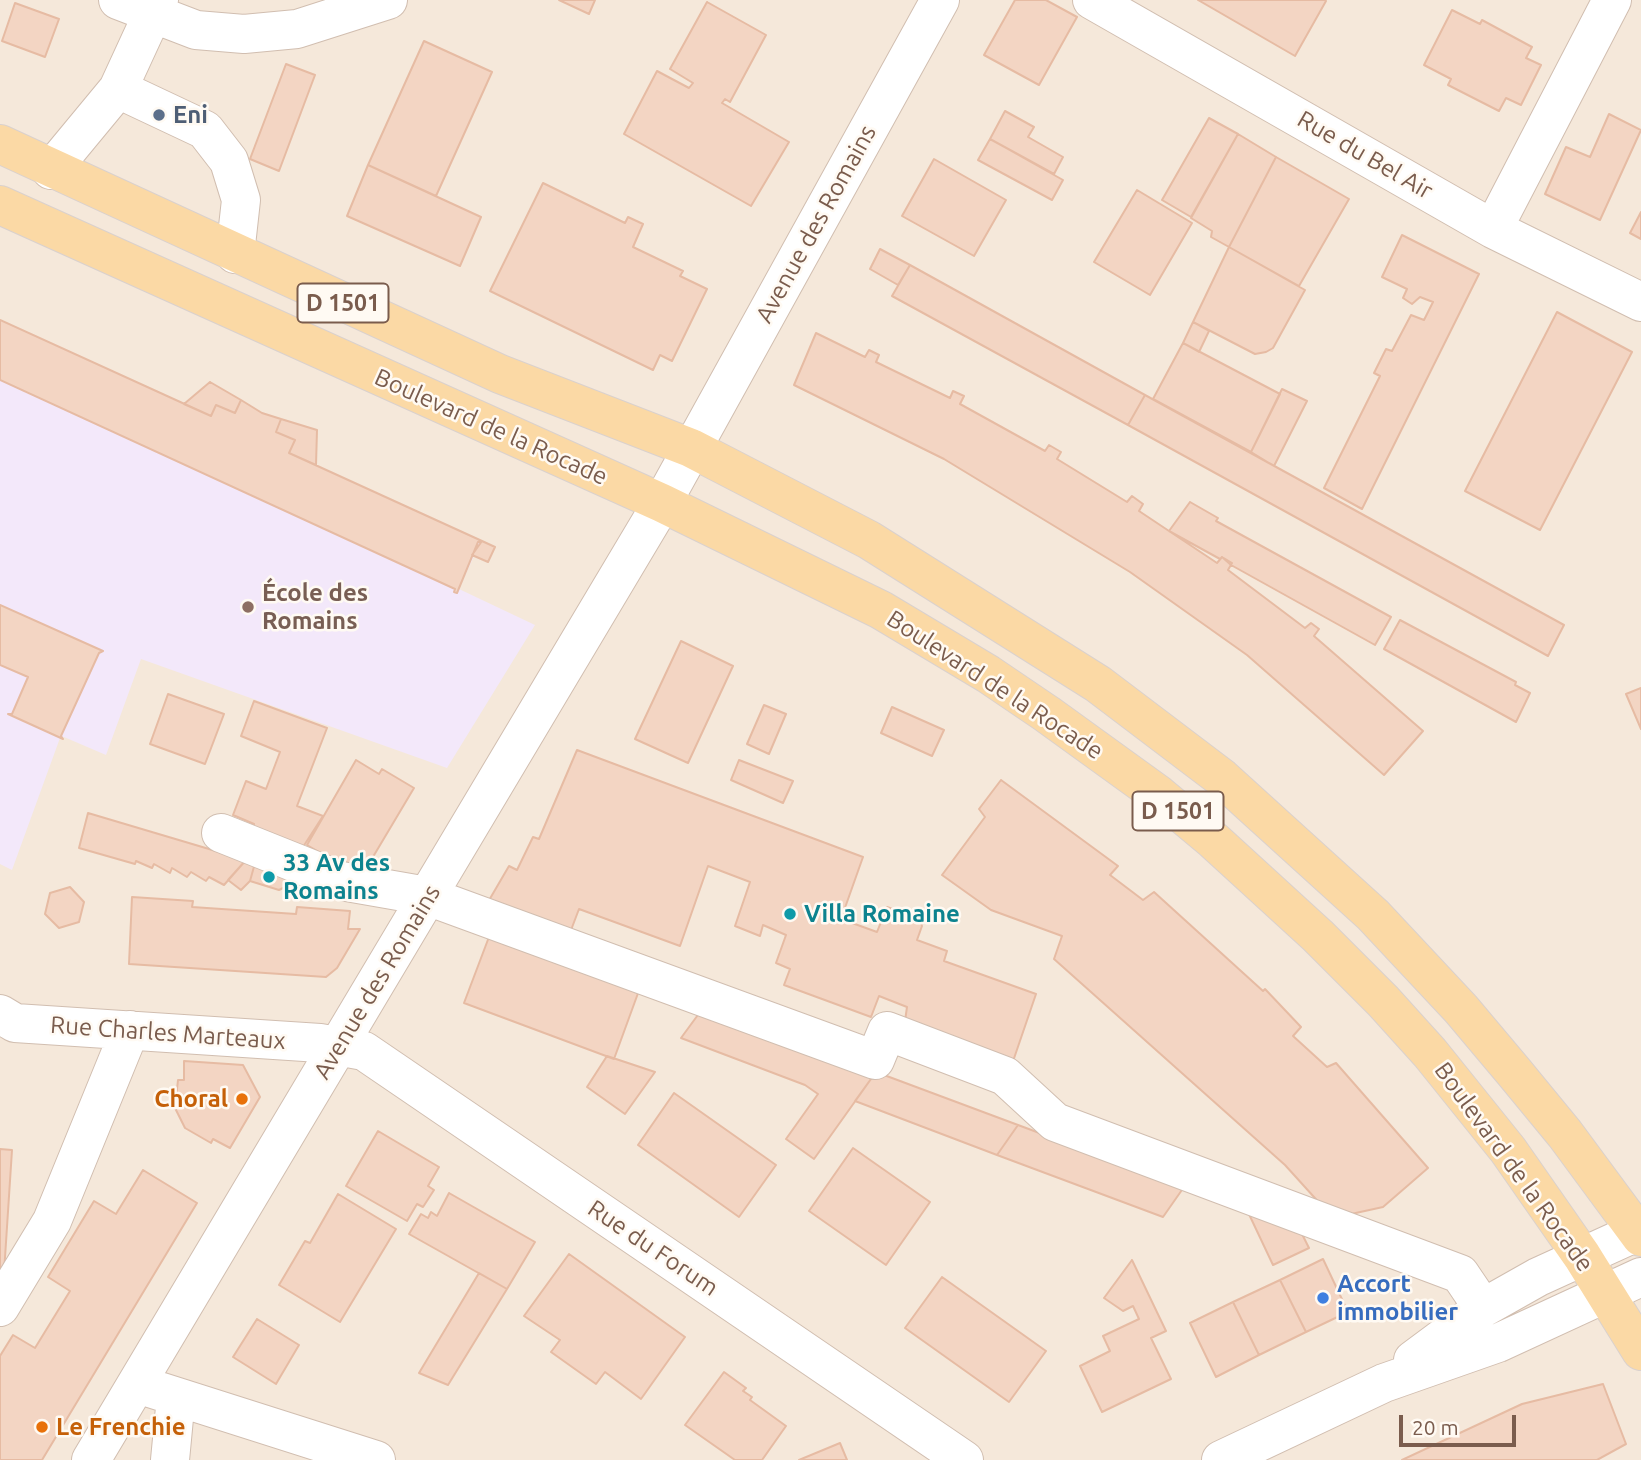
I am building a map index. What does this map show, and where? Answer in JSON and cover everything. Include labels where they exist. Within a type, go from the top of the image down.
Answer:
[{"type":"main road","name":"D 1501","points":[[0,144],[51,170],[500,374],[691,448],[869,540],[1098,684],[1222,778],[1330,874],[1421,965],[1565,1134],[1640,1233]]},
{"type":"main road","name":"Boulevard de la Rocade","points":[[0,205],[662,503],[881,610],[930,638],[1047,714],[1177,810],[1318,936],[1430,1053],[1508,1150],[1582,1256],[1637,1347]]},
{"type":"street","points":[[118,0],[156,7],[196,30],[267,34],[326,22],[388,0]]},
{"type":"street","name":"Avenue des Romains","points":[[91,1460],[662,503],[940,0]]},
{"type":"street","name":"Rue du Bel Air","points":[[1092,0],[1493,229],[1641,302]]},
{"type":"street","points":[[1493,229],[1612,0]]},
{"type":"street","points":[[51,170],[118,89],[156,7]]},
{"type":"street","points":[[118,89],[205,130],[229,161],[241,200],[235,254]]},
{"type":"street","points":[[222,834],[341,881],[427,896],[875,1060],[887,1031],[1005,1076],[1055,1122],[1460,1274],[1483,1308]]},
{"type":"street","name":"Rue Charles Marteaux","points":[[0,1014],[15,1023],[339,1045]]},
{"type":"street","points":[[0,1307],[52,1221],[130,1030]]},
{"type":"street","name":"Rue du Forum","points":[[339,1045],[374,1057],[964,1460]]},
{"type":"street","points":[[1384,1382],[1483,1308],[1538,1277],[1640,1233]]},
{"type":"street","points":[[1221,1460],[1384,1382],[1498,1343],[1641,1277]]},
{"type":"street","points":[[136,1384],[376,1460]]},
{"type":"street","points":[[170,1460],[176,1397]]},
{"type":"shaded area","points":[[0,0],[1641,0],[1641,1460],[0,1460]]},
{"type":"shaded area","name":"École des Romains","points":[[0,320],[183,404],[210,382],[262,413],[317,430],[316,465],[495,547],[488,562],[474,556],[459,589],[535,625],[447,768],[141,659],[106,755],[64,737],[60,738],[12,870],[0,864]]},
{"type":"building","points":[[559,0],[595,0],[589,14]]},
{"type":"building","points":[[1015,0],[1046,0],[1077,17],[1039,85],[984,55]]},
{"type":"building","points":[[1198,0],[1325,0],[1326,1],[1295,56]]},
{"type":"building","points":[[707,2],[766,35],[730,102],[725,99],[722,103],[789,142],[751,206],[624,134],[657,71],[689,88],[693,83],[670,69]]},
{"type":"building","points":[[15,3],[59,19],[45,57],[2,41]]},
{"type":"building","points":[[1452,10],[1480,24],[1482,20],[1532,47],[1526,58],[1541,65],[1521,105],[1506,98],[1499,111],[1448,85],[1451,79],[1424,65]]},
{"type":"building","points":[[424,41],[492,72],[436,196],[368,165]]},
{"type":"building","points":[[286,64],[315,75],[279,171],[250,159]]},
{"type":"building","points":[[1005,111],[1034,127],[1028,137],[1063,157],[1054,174],[990,139]]},
{"type":"building","points":[[1609,114],[1641,130],[1600,220],[1545,194],[1566,147],[1590,157]]},
{"type":"building","points":[[1209,118],[1238,134],[1191,217],[1162,200]]},
{"type":"building","points":[[1238,134],[1276,157],[1229,247],[1211,237],[1212,231],[1191,218]]},
{"type":"building","points":[[990,139],[1063,180],[1052,200],[978,160]]},
{"type":"building","points":[[1276,157],[1349,199],[1299,286],[1229,247]]},
{"type":"building","points":[[934,159],[1006,200],[974,256],[902,216]]},
{"type":"building","points":[[368,165],[481,217],[460,266],[347,216]]},
{"type":"building","points":[[543,183],[625,223],[628,217],[643,224],[633,247],[683,271],[680,276],[707,289],[672,361],[660,355],[653,370],[490,291]]},
{"type":"building","points":[[1137,190],[1192,223],[1150,295],[1094,262]]},
{"type":"building","points":[[1641,212],[1641,239],[1630,233]]},
{"type":"building","points":[[1402,235],[1479,274],[1362,509],[1324,488],[1380,376],[1374,373],[1386,349],[1392,351],[1411,315],[1424,320],[1433,302],[1420,297],[1412,304],[1403,298],[1407,289],[1382,277]]},
{"type":"building","points":[[1229,247],[1305,290],[1273,348],[1266,352],[1255,354],[1193,322]]},
{"type":"building","points":[[880,249],[910,265],[898,285],[870,269]]},
{"type":"building","points":[[910,265],[1145,395],[1128,425],[892,296]]},
{"type":"building","points":[[1557,312],[1632,352],[1540,530],[1465,491]]},
{"type":"building","points":[[0,320],[211,416],[216,405],[235,413],[241,400],[262,413],[281,419],[276,432],[295,440],[289,453],[482,541],[478,542],[457,593],[454,592],[455,589],[0,380]]},
{"type":"building","points":[[1193,322],[1209,331],[1199,352],[1183,343]]},
{"type":"building","points":[[816,333],[865,357],[869,350],[879,355],[876,362],[950,398],[953,391],[964,396],[960,404],[1045,451],[1049,445],[1061,452],[1057,459],[1127,502],[1132,496],[1143,504],[1139,511],[1217,563],[1222,557],[1232,563],[1228,570],[1305,628],[1311,623],[1319,629],[1314,636],[1423,731],[1384,775],[1247,655],[1130,572],[944,459],[794,385]]},
{"type":"building","points":[[1183,343],[1280,394],[1251,452],[1153,399]]},
{"type":"building","points":[[210,382],[241,400],[235,413],[216,405],[211,416],[184,404]]},
{"type":"building","points":[[1282,389],[1307,401],[1274,466],[1251,452]]},
{"type":"building","points":[[1145,395],[1564,625],[1548,656],[1128,425]]},
{"type":"building","points":[[281,419],[317,430],[316,465],[289,453],[295,440],[276,432]]},
{"type":"building","points":[[1190,502],[1218,518],[1216,521],[1391,617],[1375,645],[1231,565],[1222,557],[1220,559],[1169,531]]},
{"type":"building","points":[[482,541],[495,547],[488,562],[472,555]]},
{"type":"building","points":[[0,605],[103,651],[99,653],[61,736],[63,739],[8,714],[12,714],[28,677],[0,665]]},
{"type":"building","points":[[1400,620],[1516,682],[1515,685],[1530,693],[1516,722],[1384,649]]},
{"type":"building","points":[[681,641],[733,666],[688,763],[635,739]]},
{"type":"building","points":[[1641,688],[1641,729],[1626,694]]},
{"type":"building","points":[[168,694],[224,714],[205,764],[150,744]]},
{"type":"building","points":[[254,701],[327,728],[297,806],[323,816],[303,847],[251,831],[254,824],[233,815],[246,781],[266,789],[280,752],[241,736]]},
{"type":"building","points":[[764,705],[786,714],[769,754],[747,744]]},
{"type":"building","points":[[892,707],[944,730],[932,756],[881,733]]},
{"type":"building","name":"Villa Romaine","points":[[577,750],[863,857],[841,919],[877,932],[887,907],[919,918],[922,926],[917,940],[947,951],[944,961],[1036,994],[1009,1073],[905,1021],[907,1007],[879,996],[871,1017],[784,985],[790,969],[776,963],[786,935],[763,925],[760,936],[735,926],[750,882],[708,866],[680,946],[579,909],[568,938],[488,902],[509,866],[517,870],[533,837],[539,839]]},
{"type":"building","points":[[356,760],[379,774],[382,769],[414,788],[364,872],[346,862],[343,866],[307,845]]},
{"type":"building","points":[[739,760],[793,781],[783,803],[731,780]]},
{"type":"building","points":[[1001,780],[1118,866],[1110,875],[1143,900],[1154,892],[1263,991],[1265,989],[1301,1027],[1293,1036],[1327,1067],[1336,1063],[1428,1168],[1383,1207],[1333,1218],[1285,1165],[1054,959],[1062,936],[991,910],[942,875],[985,817],[979,809]]},
{"type":"building","points":[[88,813],[246,860],[224,885],[209,877],[206,881],[191,872],[187,877],[172,868],[170,873],[154,864],[152,868],[136,861],[135,864],[79,848]]},
{"type":"building","points":[[246,860],[255,863],[250,881],[241,890],[228,880]]},
{"type":"building","name":"33 Av des Romains","points":[[255,863],[288,873],[285,887],[279,890],[250,881]]},
{"type":"building","points":[[70,887],[84,902],[79,922],[59,928],[45,914],[50,893]]},
{"type":"building","points":[[132,897],[193,901],[192,907],[296,914],[297,907],[350,911],[348,929],[360,929],[337,968],[326,977],[129,964]]},
{"type":"building","points":[[492,929],[641,985],[614,1059],[464,1003]]},
{"type":"building","points":[[703,1008],[876,1072],[814,1159],[786,1139],[818,1094],[805,1085],[681,1038]]},
{"type":"building","points":[[607,1056],[655,1072],[625,1114],[587,1087]]},
{"type":"building","points":[[184,1061],[243,1065],[260,1097],[230,1148],[213,1139],[211,1143],[185,1128],[175,1108],[178,1080],[184,1080]]},
{"type":"building","points":[[876,1072],[1018,1125],[997,1155],[855,1101]]},
{"type":"building","points":[[674,1093],[776,1165],[739,1217],[638,1145]]},
{"type":"building","points":[[1018,1125],[1184,1187],[1163,1217],[997,1155]]},
{"type":"building","points":[[378,1131],[439,1167],[428,1186],[434,1190],[423,1207],[417,1204],[407,1221],[346,1186]]},
{"type":"building","points":[[853,1148],[930,1202],[886,1265],[809,1211]]},
{"type":"building","points":[[0,1149],[12,1150],[4,1273],[0,1273]]},
{"type":"building","points":[[143,1170],[197,1203],[42,1460],[0,1460],[0,1356],[13,1335],[35,1348],[70,1291],[48,1277],[94,1201],[116,1214]]},
{"type":"building","points":[[449,1193],[535,1242],[507,1289],[409,1234],[421,1214],[428,1218],[431,1212],[437,1216]]},
{"type":"building","points":[[338,1194],[396,1229],[340,1322],[279,1285],[305,1241],[310,1243]]},
{"type":"building","points":[[1247,1210],[1300,1230],[1309,1248],[1273,1265]]},
{"type":"building","points":[[569,1254],[685,1337],[641,1399],[605,1372],[596,1384],[551,1352],[560,1340],[524,1316]]},
{"type":"building","points":[[1323,1259],[1348,1312],[1306,1332],[1280,1280]]},
{"type":"building","points":[[1132,1260],[1166,1331],[1151,1338],[1171,1379],[1102,1412],[1080,1366],[1110,1351],[1103,1336],[1139,1319],[1133,1306],[1123,1311],[1104,1298]]},
{"type":"building","points":[[479,1273],[507,1289],[448,1385],[419,1373]]},
{"type":"building","points":[[942,1277],[1046,1351],[1009,1402],[905,1328]]},
{"type":"building","points":[[1280,1280],[1306,1332],[1259,1355],[1233,1302]]},
{"type":"building","points":[[1233,1302],[1259,1355],[1216,1377],[1190,1323]]},
{"type":"building","points":[[257,1319],[299,1345],[276,1384],[233,1357]]},
{"type":"building","points":[[724,1372],[746,1388],[743,1391],[752,1397],[750,1400],[786,1426],[762,1460],[735,1460],[685,1425]]},
{"type":"building","points":[[1603,1384],[1626,1444],[1597,1460],[1402,1460],[1522,1404]]},
{"type":"building","points":[[840,1443],[847,1460],[799,1460]]},
{"type":"place","name":"Eni","points":[[159,115]]},
{"type":"place","name":"École des Romains","points":[[248,607]]},
{"type":"place","name":"33 Av des Romains","points":[[269,877]]},
{"type":"place","name":"Villa Romaine","points":[[790,914]]},
{"type":"place","name":"Choral","points":[[242,1099]]},
{"type":"place","name":"Accort immobilier","points":[[1323,1298]]},
{"type":"place","name":"Le Frenchie","points":[[42,1427]]}]
